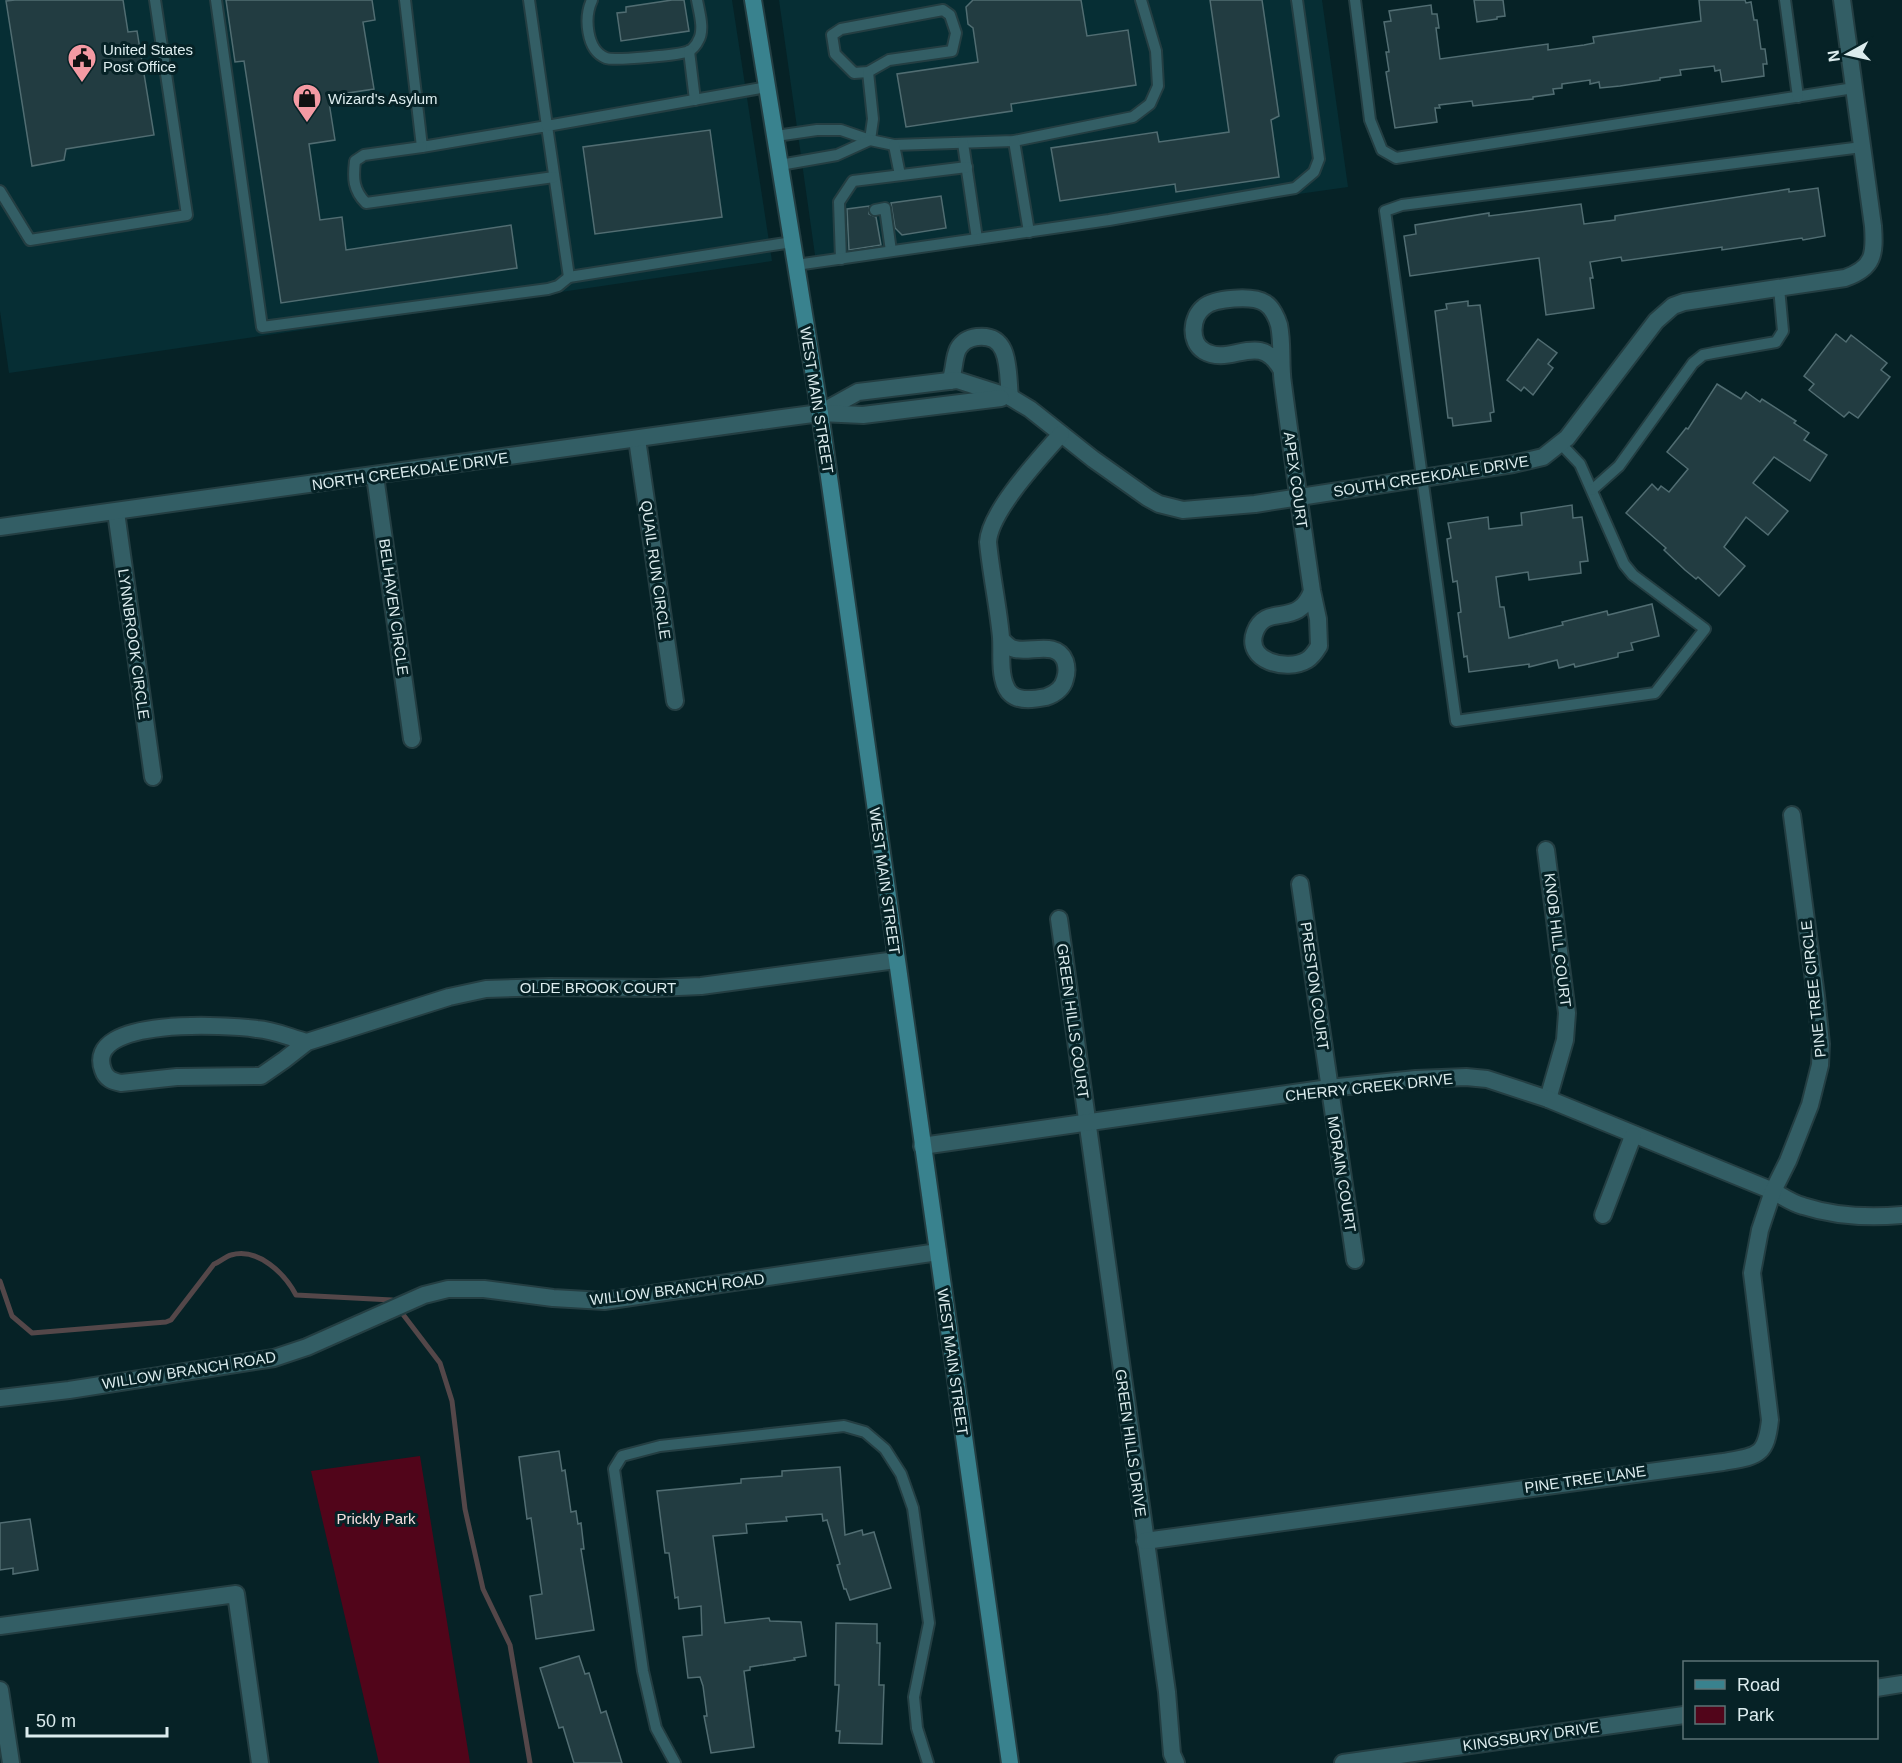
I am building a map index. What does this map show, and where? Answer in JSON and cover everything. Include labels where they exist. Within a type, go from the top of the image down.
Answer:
[{"type":"main road","name":"WEST MAIN STREET","points":[[753,0],[820,413],[1010,1763]]},
{"type":"street","name":"SOUTH CREEKDALE DRIVE","points":[[820,413],[858,392],[957,380],[1010,397],[1148,498],[1171,507],[1196,510],[1298,497],[1530,461],[1543,457],[1567,438],[1656,321],[1673,306],[1684,302],[1845,278],[1864,270],[1869,263],[1873,255],[1874,226],[1842,0]]},
{"type":"street","name":"APEX COURT","points":[[1281,369],[1272,356],[1264,352],[1221,354],[1203,351],[1194,335],[1193,327],[1198,313],[1204,306],[1220,301],[1254,299],[1266,303],[1274,312],[1279,324],[1281,369],[1298,497],[1318,619],[1319,646],[1308,660],[1299,663],[1285,666],[1266,661],[1256,648],[1253,639],[1258,626],[1263,620],[1272,616],[1295,612],[1303,608],[1312,591]]},
{"type":"street","points":[[820,413],[863,415],[1010,397],[1006,352],[999,343],[991,338],[973,337],[964,342],[954,359],[955,371],[950,381]]},
{"type":"street","name":"NORTH CREEKDALE DRIVE","points":[[0,527],[820,413]]},
{"type":"street","points":[[1001,639],[1016,650],[1050,649],[1059,653],[1064,659],[1066,668],[1063,685],[1051,695],[1037,699],[1024,699],[1009,693],[1003,681],[1001,667],[1001,639],[989,549],[989,531],[1005,504],[1061,434]]},
{"type":"street","name":"QUAIL RUN CIRCLE","points":[[637,439],[675,701]]},
{"type":"street","name":"BELHAVEN CIRCLE","points":[[375,476],[412,739]]},
{"type":"street","name":"LYNNBROOK CIRCLE","points":[[116,512],[153,777]]},
{"type":"street","name":"PINE TREE CIRCLE","points":[[1773,1191],[1788,1161],[1810,1105],[1820,1065],[1821,1044],[1816,996],[1791,815]]},
{"type":"street","name":"KNOB HILL COURT","points":[[1546,850],[1567,1013],[1565,1040],[1548,1099]]},
{"type":"street","name":"PRESTON COURT","points":[[1300,884],[1329,1088]]},
{"type":"street","name":"GREEN HILLS COURT","points":[[1059,919],[1088,1123]]},
{"type":"street","name":"OLDE BROOK COURT","points":[[307,1042],[260,1029],[206,1025],[176,1027],[135,1032],[111,1041],[101,1056],[101,1066],[105,1076],[121,1083],[177,1077],[261,1076],[307,1042],[449,997],[486,989],[701,986],[896,960]]},
{"type":"street","name":"CHERRY CREEK DRIVE","points":[[922,1146],[1329,1088],[1416,1079],[1466,1077],[1487,1079],[1548,1099],[1773,1191],[1802,1206],[1839,1214],[1902,1215]]},
{"type":"street","name":"MORAIN COURT","points":[[1329,1088],[1355,1260]]},
{"type":"street","name":"GREEN HILLS DRIVE","points":[[1088,1123],[1167,1692],[1172,1754],[1176,1763]]},
{"type":"street","points":[[1603,1215],[1634,1136]]},
{"type":"street","name":"PINE TREE LANE","points":[[1145,1541],[1723,1462],[1755,1455],[1763,1449],[1768,1439],[1770,1419],[1752,1273],[1760,1230],[1773,1191]]},
{"type":"street","name":"WILLOW BRANCH ROAD","points":[[0,1398],[81,1388],[274,1358],[307,1347],[424,1295],[463,1288],[553,1299],[604,1301],[938,1252]]},
{"type":"street","points":[[0,1626],[236,1594],[260,1763]]},
{"type":"street","points":[[1878,1688],[1902,1684]]},
{"type":"street","points":[[0,1690],[11,1763]]},
{"type":"street","name":"KINGSBURY DRIVE","points":[[1343,1763],[1683,1715]]},
{"type":"lane","points":[[0,191],[30,240],[187,215],[155,0]]},
{"type":"lane","points":[[216,0],[262,327],[548,290],[569,277],[792,242]]},
{"type":"lane","points":[[405,0],[422,147]]},
{"type":"lane","points":[[529,0],[569,277]]},
{"type":"lane","points":[[591,0],[587,19],[588,32],[597,50],[604,57],[621,59],[689,51],[700,37],[697,0]]},
{"type":"lane","points":[[776,136],[817,130],[841,130],[894,145],[1014,141],[1133,117],[1150,104],[1158,86],[1156,51],[1141,0]]},
{"type":"lane","points":[[796,265],[1109,220],[1295,188],[1304,183],[1314,172],[1319,159],[1297,0]]},
{"type":"lane","points":[[1355,0],[1370,120],[1382,150],[1396,158],[1854,88]]},
{"type":"lane","points":[[1785,0],[1798,97]]},
{"type":"lane","points":[[943,10],[950,15],[956,33],[952,51],[889,60],[868,72],[854,73],[835,54],[832,35],[840,29],[943,10]]},
{"type":"lane","points":[[689,51],[695,100]]},
{"type":"lane","points":[[868,72],[873,119],[870,140]]},
{"type":"lane","points":[[554,177],[366,203],[356,194],[353,177],[356,161],[364,155],[547,126],[767,87]]},
{"type":"lane","points":[[780,165],[837,155],[870,140]]},
{"type":"lane","points":[[1014,141],[1029,232]]},
{"type":"lane","points":[[963,143],[977,239]]},
{"type":"lane","points":[[894,145],[900,175]]},
{"type":"lane","points":[[1561,444],[1580,464],[1624,564],[1633,575],[1705,629],[1655,693],[1456,721],[1385,211],[1402,206],[1862,147]]},
{"type":"lane","points":[[841,259],[843,235],[839,202],[853,181],[966,167]]},
{"type":"lane","points":[[875,210],[885,208],[883,229],[891,251]]},
{"type":"lane","points":[[1592,490],[1619,466],[1693,363],[1703,355],[1713,352],[1776,342],[1784,331],[1779,288]]},
{"type":"lane","points":[[675,1763],[656,1728],[643,1671],[614,1469],[622,1456],[660,1446],[844,1426],[865,1432],[885,1449],[902,1474],[913,1508],[929,1623],[914,1697],[917,1728],[928,1763]]},
{"type":"shaded area","points":[[0,0],[732,0],[772,261],[9,373],[0,311]]},
{"type":"shaded area","points":[[779,0],[1322,0],[1348,187],[816,262]]},
{"type":"green space","name":"Prickly Park","points":[[420,1456],[470,1763],[379,1763],[311,1471]]},
{"type":"building","name":"United States Post Office","points":[[123,0],[128,32],[137,31],[154,135],[66,149],[64,160],[32,166],[6,1]]},
{"type":"building","points":[[226,0],[372,0],[375,20],[363,22],[374,89],[328,96],[335,140],[309,144],[320,220],[342,217],[346,250],[511,225],[517,268],[281,303],[244,61],[235,62]]},
{"type":"building","points":[[684,0],[689,31],[621,41],[617,13],[626,12],[626,7]]},
{"type":"building","points":[[973,0],[1081,0],[1087,36],[1128,30],[1136,85],[1011,104],[1012,111],[906,127],[897,74],[978,62],[973,28],[968,24],[966,7]]},
{"type":"building","points":[[1210,0],[1262,0],[1279,116],[1271,120],[1279,177],[1176,192],[1175,184],[1060,201],[1051,148],[1157,132],[1159,142],[1229,132]]},
{"type":"building","points":[[1474,0],[1503,0],[1505,16],[1477,22]]},
{"type":"building","points":[[1699,0],[1751,2],[1754,20],[1757,20],[1761,49],[1765,49],[1767,64],[1763,64],[1764,76],[1722,82],[1720,70],[1715,71],[1714,66],[1680,70],[1681,75],[1620,86],[1600,88],[1599,82],[1590,84],[1590,80],[1562,84],[1562,88],[1553,89],[1554,94],[1533,97],[1533,99],[1473,106],[1472,101],[1439,105],[1440,108],[1435,108],[1437,122],[1395,128],[1386,72],[1389,71],[1386,52],[1389,52],[1384,22],[1391,21],[1389,11],[1431,5],[1432,14],[1437,14],[1439,28],[1436,28],[1440,59],[1548,44],[1548,50],[1584,45],[1594,43],[1593,37],[1701,21]]},
{"type":"building","points":[[710,130],[722,217],[595,234],[583,147]]},
{"type":"building","points":[[1818,188],[1825,236],[1722,250],[1722,247],[1622,261],[1621,257],[1590,262],[1594,308],[1546,315],[1539,258],[1410,276],[1404,236],[1416,234],[1415,225],[1489,213],[1489,216],[1581,204],[1584,224],[1615,220],[1615,216],[1789,189],[1789,192]]},
{"type":"building","points":[[941,196],[946,228],[902,235],[895,228],[891,203]]},
{"type":"building","points":[[869,206],[869,214],[876,217],[881,245],[849,250],[847,209]]},
{"type":"building","points":[[1468,301],[1468,306],[1480,305],[1494,412],[1490,413],[1491,421],[1453,426],[1452,418],[1448,418],[1435,311],[1447,309],[1446,304]]},
{"type":"building","points":[[1836,334],[1846,342],[1851,335],[1887,363],[1881,370],[1890,377],[1858,418],[1849,412],[1844,417],[1809,390],[1814,384],[1804,376]]},
{"type":"building","points":[[1538,339],[1557,353],[1548,364],[1553,368],[1533,395],[1524,387],[1521,391],[1507,380]]},
{"type":"building","points":[[1717,384],[1741,399],[1746,392],[1760,402],[1762,399],[1796,421],[1794,423],[1809,433],[1804,440],[1827,455],[1810,481],[1774,457],[1753,483],[1788,511],[1768,535],[1746,517],[1724,547],[1745,566],[1719,596],[1698,577],[1696,579],[1685,570],[1664,550],[1666,548],[1626,513],[1652,484],[1658,490],[1661,486],[1669,492],[1688,469],[1667,452],[1686,428],[1688,429]]},
{"type":"building","points":[[1572,505],[1573,518],[1582,517],[1588,561],[1580,562],[1581,573],[1529,580],[1528,572],[1496,577],[1500,607],[1504,607],[1509,638],[1563,625],[1562,622],[1607,611],[1608,615],[1652,604],[1659,636],[1631,643],[1633,650],[1618,653],[1618,657],[1575,667],[1574,664],[1559,668],[1557,660],[1529,667],[1529,664],[1469,672],[1467,656],[1464,657],[1458,613],[1461,612],[1457,581],[1453,582],[1449,554],[1447,539],[1451,538],[1448,523],[1488,517],[1489,529],[1522,525],[1521,513]]},
{"type":"building","points":[[559,1451],[562,1471],[565,1470],[571,1512],[576,1511],[578,1524],[581,1523],[584,1549],[581,1549],[594,1630],[536,1639],[530,1596],[542,1594],[531,1518],[527,1519],[519,1457]]},
{"type":"building","points":[[840,1467],[845,1535],[862,1530],[863,1535],[874,1532],[891,1588],[850,1600],[837,1565],[840,1564],[827,1520],[823,1521],[822,1514],[786,1517],[787,1521],[746,1524],[747,1533],[713,1536],[725,1623],[769,1618],[770,1621],[801,1622],[806,1656],[794,1658],[795,1660],[750,1667],[750,1670],[744,1671],[754,1747],[711,1753],[704,1716],[707,1716],[703,1686],[700,1677],[688,1678],[683,1637],[702,1635],[701,1606],[679,1609],[678,1597],[675,1598],[669,1553],[665,1553],[657,1491],[741,1483],[741,1479],[782,1476],[782,1471]]},
{"type":"building","points":[[30,1519],[38,1570],[13,1574],[13,1568],[0,1570],[0,1523]]},
{"type":"building","points":[[836,1623],[877,1624],[877,1643],[880,1643],[879,1685],[884,1685],[882,1744],[839,1743],[840,1731],[836,1731],[839,1685],[835,1685]]},
{"type":"building","points":[[579,1656],[585,1674],[589,1673],[601,1713],[606,1711],[622,1763],[574,1763],[563,1727],[559,1728],[540,1668]]},
{"type":"waterway","points":[[0,1281],[12,1316],[32,1333],[166,1322],[171,1320],[214,1264],[229,1256],[241,1254],[251,1255],[270,1264],[285,1279],[296,1295],[392,1300],[440,1363],[452,1401],[465,1509],[483,1589],[510,1645],[530,1763]]},
{"type":"place","name":"United States Post Office","points":[[82,84]]},
{"type":"place","name":"Wizard's Asylum","points":[[307,124]]}]
